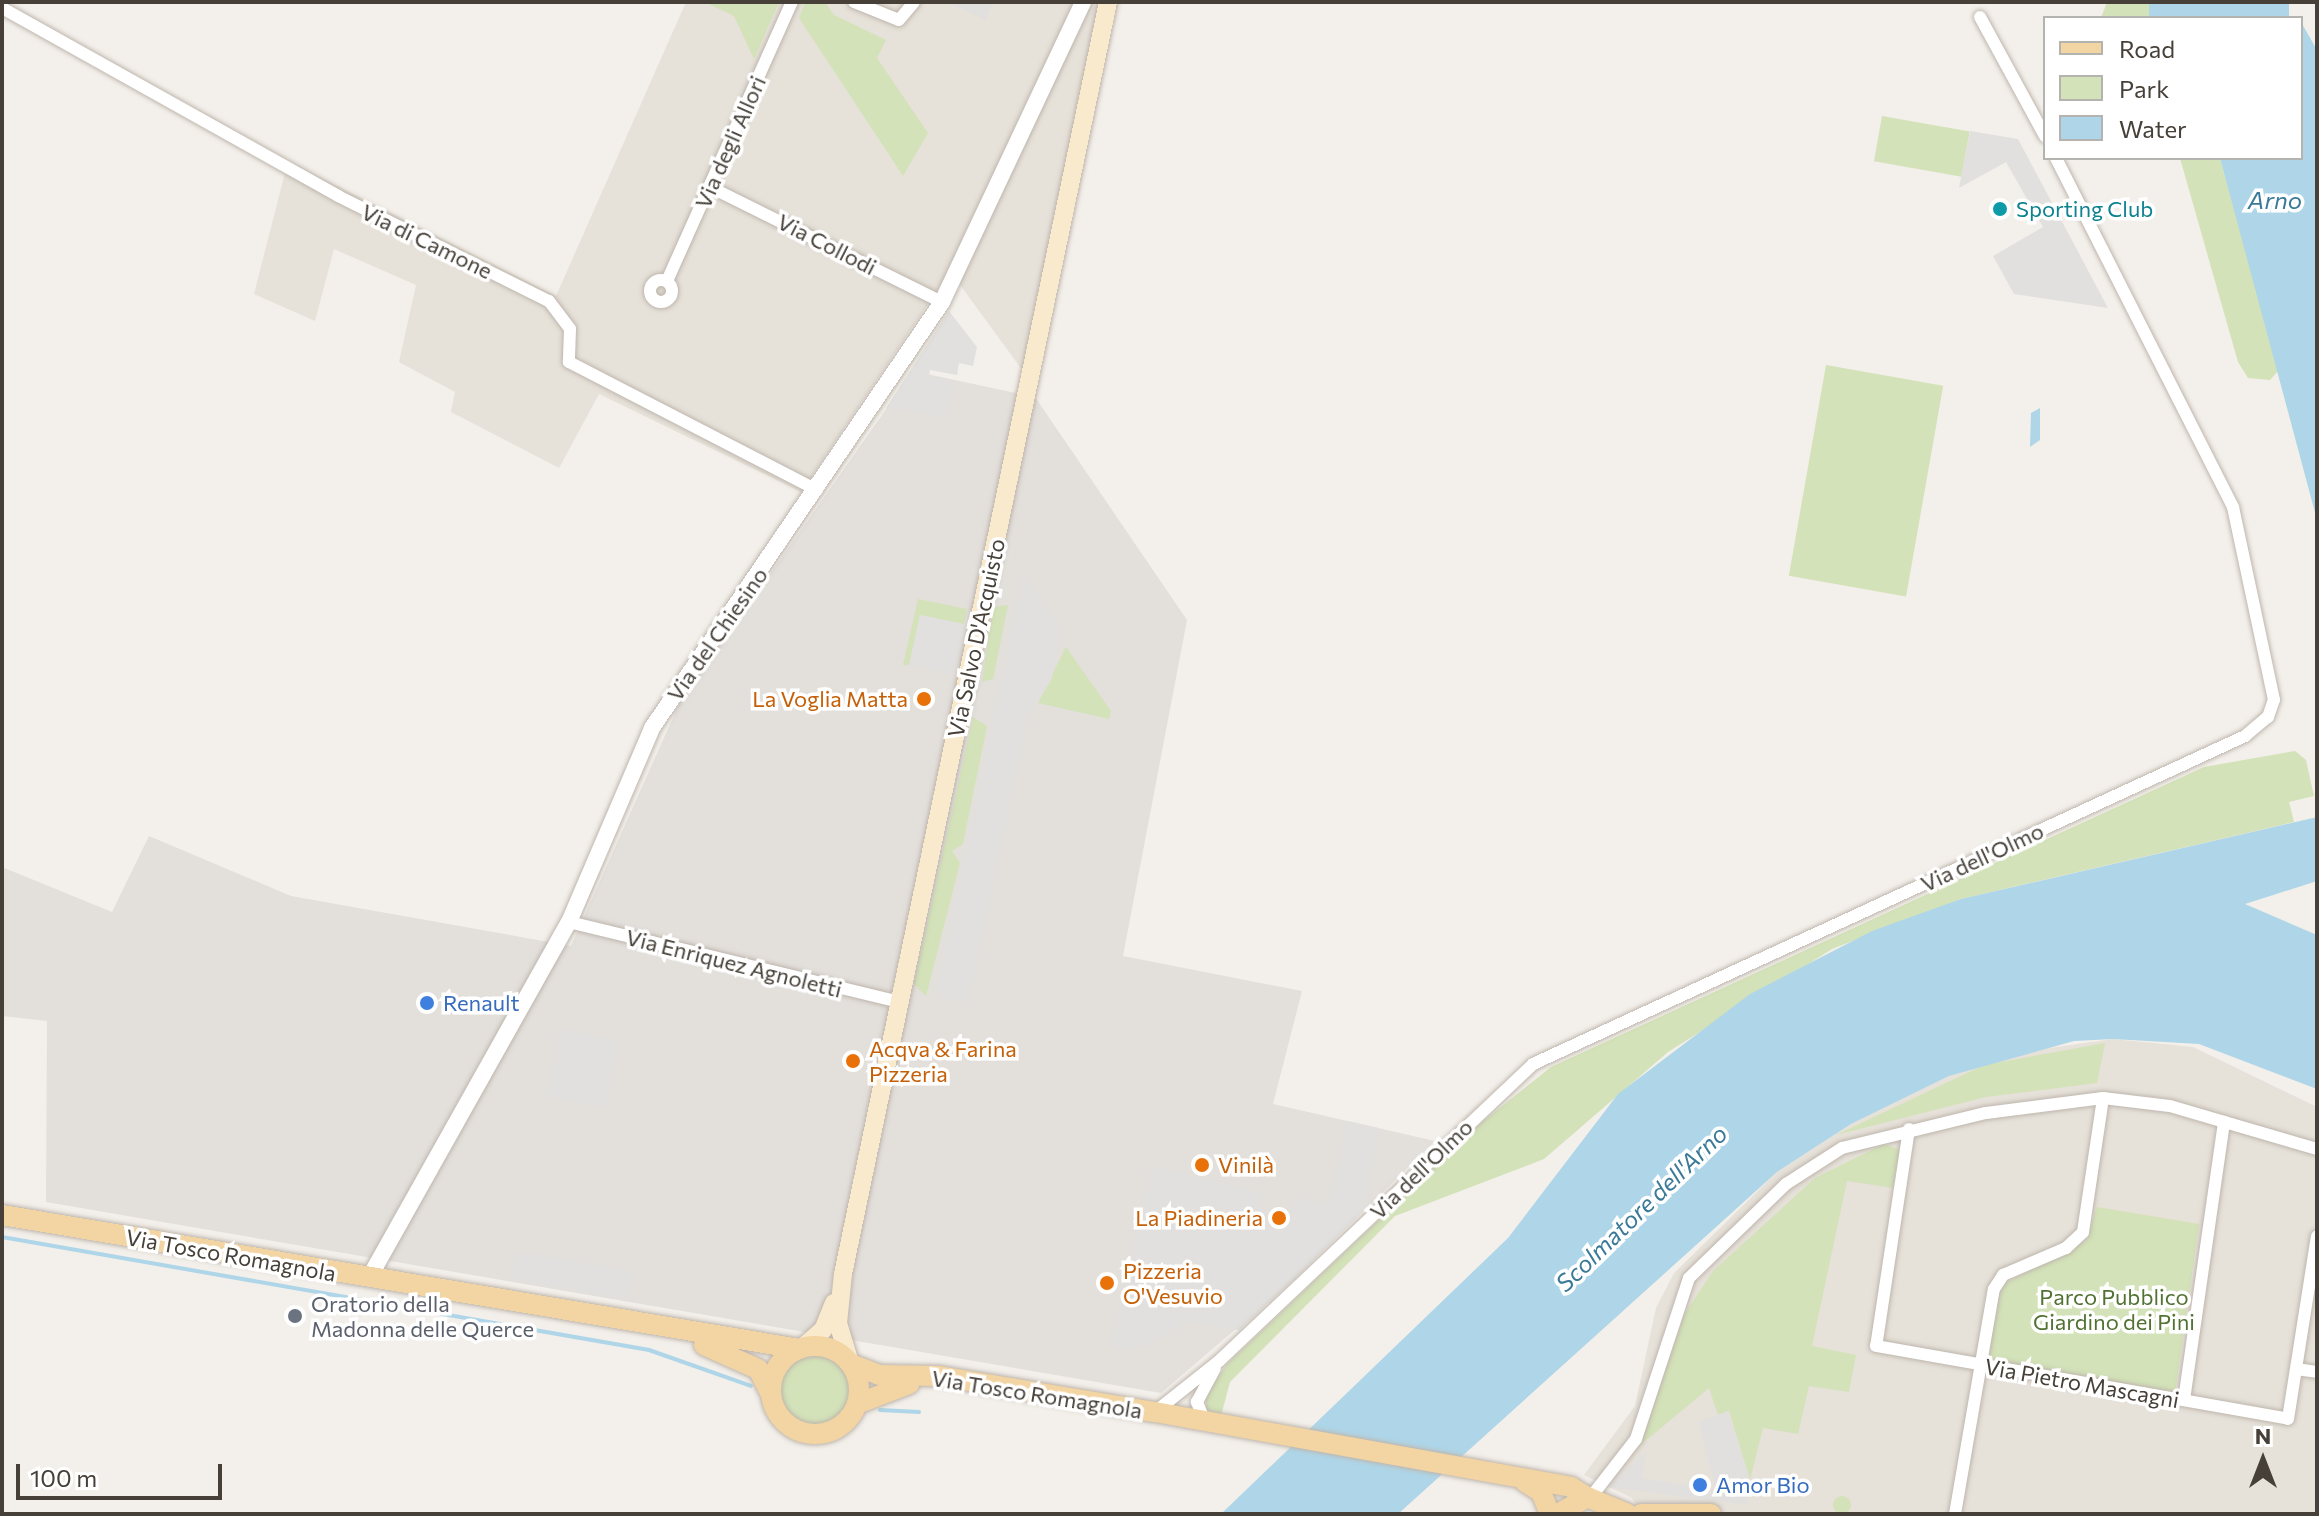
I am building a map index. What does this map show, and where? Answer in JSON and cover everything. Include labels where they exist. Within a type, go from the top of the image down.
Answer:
[{"type":"main road","name":"Via Salvo D'Acquisto","points":[[843,1274],[1108,2]]},
{"type":"main road","name":"Via Tosco Romagnola","points":[[2,1215],[649,1329],[801,1349]]},
{"type":"main road","points":[[843,1274],[843,1342],[857,1404],[836,1429],[808,1433],[783,1420],[771,1394],[778,1367],[823,1330],[843,1274]]},
{"type":"main road","points":[[761,1344],[804,1333],[833,1307]]},
{"type":"main road","name":"Via Tosco Romagnola","points":[[649,1329],[744,1361],[762,1373],[771,1394]]},
{"type":"main road","points":[[843,1342],[876,1364],[934,1376]]},
{"type":"main road","points":[[801,1349],[827,1347],[850,1364]]},
{"type":"main road","name":"Via Tosco Romagnola","points":[[850,1364],[879,1375],[934,1376],[1155,1412],[1589,1497],[1628,1514]]},
{"type":"main road","name":"Via Tosco Romagnola","points":[[857,1404],[888,1386],[923,1384],[1202,1430],[1215,1425]]},
{"type":"main road","points":[[1537,1486],[1550,1514]]},
{"type":"main road","points":[[1558,1514],[1589,1497]]},
{"type":"main road","points":[[1641,1514],[1711,1514]]},
{"type":"street","name":"Via degli Allori","points":[[667,281],[792,2]]},
{"type":"street","points":[[854,2],[899,20],[914,2]]},
{"type":"street","name":"Via del Chiesino","points":[[369,1278],[569,922],[652,728],[817,490],[942,302],[1083,2]]},
{"type":"street","name":"Via di Camone","points":[[2,8],[338,196],[549,301],[570,329],[569,362],[817,490]]},
{"type":"street","points":[[1980,17],[2043,132]]},
{"type":"street","name":"Via dell'Olmo","points":[[1155,1412],[1219,1361],[1533,1064],[2245,736],[2268,717],[2274,700],[2233,507],[2057,160]]},
{"type":"street","name":"Via Collodi","points":[[710,187],[942,302]]},
{"type":"street","name":"Via Enriquez Agnoletti","points":[[569,922],[900,1002]]},
{"type":"street","points":[[1955,1514],[1980,1365],[2001,1277],[2066,1248],[2083,1232],[2103,1098]]},
{"type":"street","points":[[1589,1497],[1636,1439],[1677,1300],[1694,1271],[1809,1167],[1867,1138],[2103,1098],[2224,1122],[2317,1149]]},
{"type":"street","points":[[2184,1400],[2224,1122]]},
{"type":"street","name":"Via Pietro Mascagni","points":[[1909,1129],[1876,1346],[2288,1419],[2296,1369]]},
{"type":"street","points":[[2317,1236],[2296,1369],[2317,1372]]},
{"type":"street","name":"Via dell'Olmo","points":[[1215,1425],[1197,1402],[1219,1361]]},
{"type":"shaded area","points":[[686,2],[1110,2],[1023,371],[950,271],[801,492],[599,394],[559,468],[451,412],[455,392],[399,362],[416,285],[334,249],[315,321],[254,294],[288,161],[556,296]]},
{"type":"shaded area","points":[[947,2],[994,2],[985,20]]},
{"type":"shaded area","points":[[1970,131],[2018,139],[2108,308],[2014,294],[1993,256],[2043,227],[2006,162],[1959,188]]},
{"type":"shaded area","points":[[949,311],[977,347],[973,366],[959,363],[957,375],[930,370],[929,376],[954,382],[947,417],[886,408]]},
{"type":"shaded area","points":[[913,371],[1035,397],[1187,620],[1123,956],[1302,991],[1273,1104],[1435,1141],[1293,1280],[1161,1393],[46,1202],[47,1021],[2,1016],[2,867],[112,912],[149,836],[291,896],[571,946],[680,702]]},
{"type":"shaded area","points":[[1023,574],[1062,631],[1051,681],[1028,715],[968,1003],[935,997]]},
{"type":"shaded area","points":[[920,615],[964,624],[953,674],[909,665]]},
{"type":"shaded area","points":[[560,1029],[619,1040],[606,1108],[547,1097]]},
{"type":"shaded area","points":[[2113,1039],[2193,1047],[2317,1107],[2317,1514],[1641,1514],[1632,1498],[1584,1475],[1635,1406],[1656,1308],[1674,1273],[1777,1172],[1851,1124],[1949,1076],[2029,1051]]},
{"type":"shaded area","points":[[1347,1121],[1379,1128],[1364,1210],[1293,1280],[1239,1330],[1186,1322],[1145,1346],[1109,1350],[1152,1166],[1261,1193],[1257,1220],[1286,1226],[1293,1197],[1329,1204]]},
{"type":"shaded area","points":[[517,1251],[633,1271],[628,1300],[512,1280]]},
{"type":"shaded area","points":[[1728,1411],[1750,1480],[1747,1505],[1607,1487],[1646,1452],[1642,1478],[1716,1490],[1698,1422]]},
{"type":"green space","points":[[779,2],[754,59],[734,16],[709,4]]},
{"type":"green space","points":[[805,2],[825,2],[834,15],[886,40],[877,58],[928,133],[903,176],[799,18]]},
{"type":"green space","points":[[2107,2],[2149,2],[2156,16],[2102,16]]},
{"type":"green space","points":[[1882,116],[1970,131],[1962,177],[1874,161]]},
{"type":"green space","points":[[2181,160],[2221,160],[2279,370],[2270,380],[2248,378],[2238,362]]},
{"type":"green space","points":[[1826,365],[1943,386],[1906,596],[1789,576]]},
{"type":"green space","points":[[918,599],[967,609],[964,624],[920,615],[909,665],[903,665]]},
{"type":"green space","points":[[1008,605],[993,679],[982,682],[993,607]]},
{"type":"green space","points":[[1066,647],[1111,711],[1109,719],[1038,703]]},
{"type":"green space","points":[[973,717],[987,726],[963,844],[952,851],[960,863],[926,996],[914,984]]},
{"type":"green space","points":[[2295,751],[2306,760],[2314,796],[2289,802],[2294,822],[1961,899],[1832,949],[1668,1052],[1544,1159],[1395,1216],[1230,1382],[1221,1416],[1206,1411],[1206,1396],[1226,1365],[1482,1122],[1551,1067],[2204,767]]},
{"type":"green space","points":[[2105,1043],[2097,1083],[1986,1097],[1836,1135],[1984,1065]]},
{"type":"green space","points":[[1884,1144],[1900,1150],[1893,1188],[1847,1181],[1812,1346],[1856,1355],[1849,1392],[1809,1386],[1798,1434],[1763,1428],[1750,1480],[1729,1411],[1718,1415],[1709,1388],[1638,1447],[1684,1315],[1713,1271],[1815,1178]]},
{"type":"green space","name":"Parco Pubblico Giardino dei Pini","points":[[2097,1207],[2199,1224],[2175,1393],[1987,1360],[2000,1286],[2086,1241]]},
{"type":"green space","points":[[816,1352],[830,1355],[842,1363],[850,1375],[853,1389],[850,1403],[842,1415],[830,1423],[816,1426],[802,1423],[790,1415],[782,1403],[779,1389],[782,1375],[790,1363],[802,1355]]},
{"type":"green space","points":[[1838,1496],[1846,1496],[1851,1505],[1849,1512],[1838,1514],[1833,1509],[1833,1501]]},
{"type":"water","points":[[2149,2],[2289,2],[2289,16],[2149,16]]},
{"type":"water","name":"Arno","points":[[2303,26],[2317,50],[2317,520],[2221,160],[2303,160]]},
{"type":"water","points":[[2040,408],[2040,440],[2030,447],[2031,413]]},
{"type":"water","name":"Scolmatore dell'Arno","points":[[2317,817],[2317,881],[2245,904],[2317,935],[2317,1089],[2199,1044],[2113,1039],[2074,1041],[1949,1076],[1851,1124],[1777,1172],[1398,1514],[1221,1514],[1508,1238],[1618,1094],[1750,994],[1872,931],[1961,899]]},
{"type":"waterway","points":[[2,1237],[649,1350],[751,1386]]},
{"type":"waterway","points":[[880,1410],[919,1412]]},
{"type":"place","name":"Sporting Club","points":[[2000,209]]},
{"type":"place","name":"La Voglia Matta","points":[[924,699]]},
{"type":"place","name":"Renault","points":[[427,1003]]},
{"type":"place","name":"Acqva & Farina Pizzeria","points":[[853,1061]]},
{"type":"place","name":"Vinilà","points":[[1202,1165]]},
{"type":"place","name":"La Piadineria","points":[[1279,1218]]},
{"type":"place","name":"Pizzeria O'Vesuvio","points":[[1107,1283]]},
{"type":"place","name":"Oratorio della Madonna delle Querce","points":[[295,1316]]},
{"type":"place","name":"Amor Bio","points":[[1700,1485]]}]
